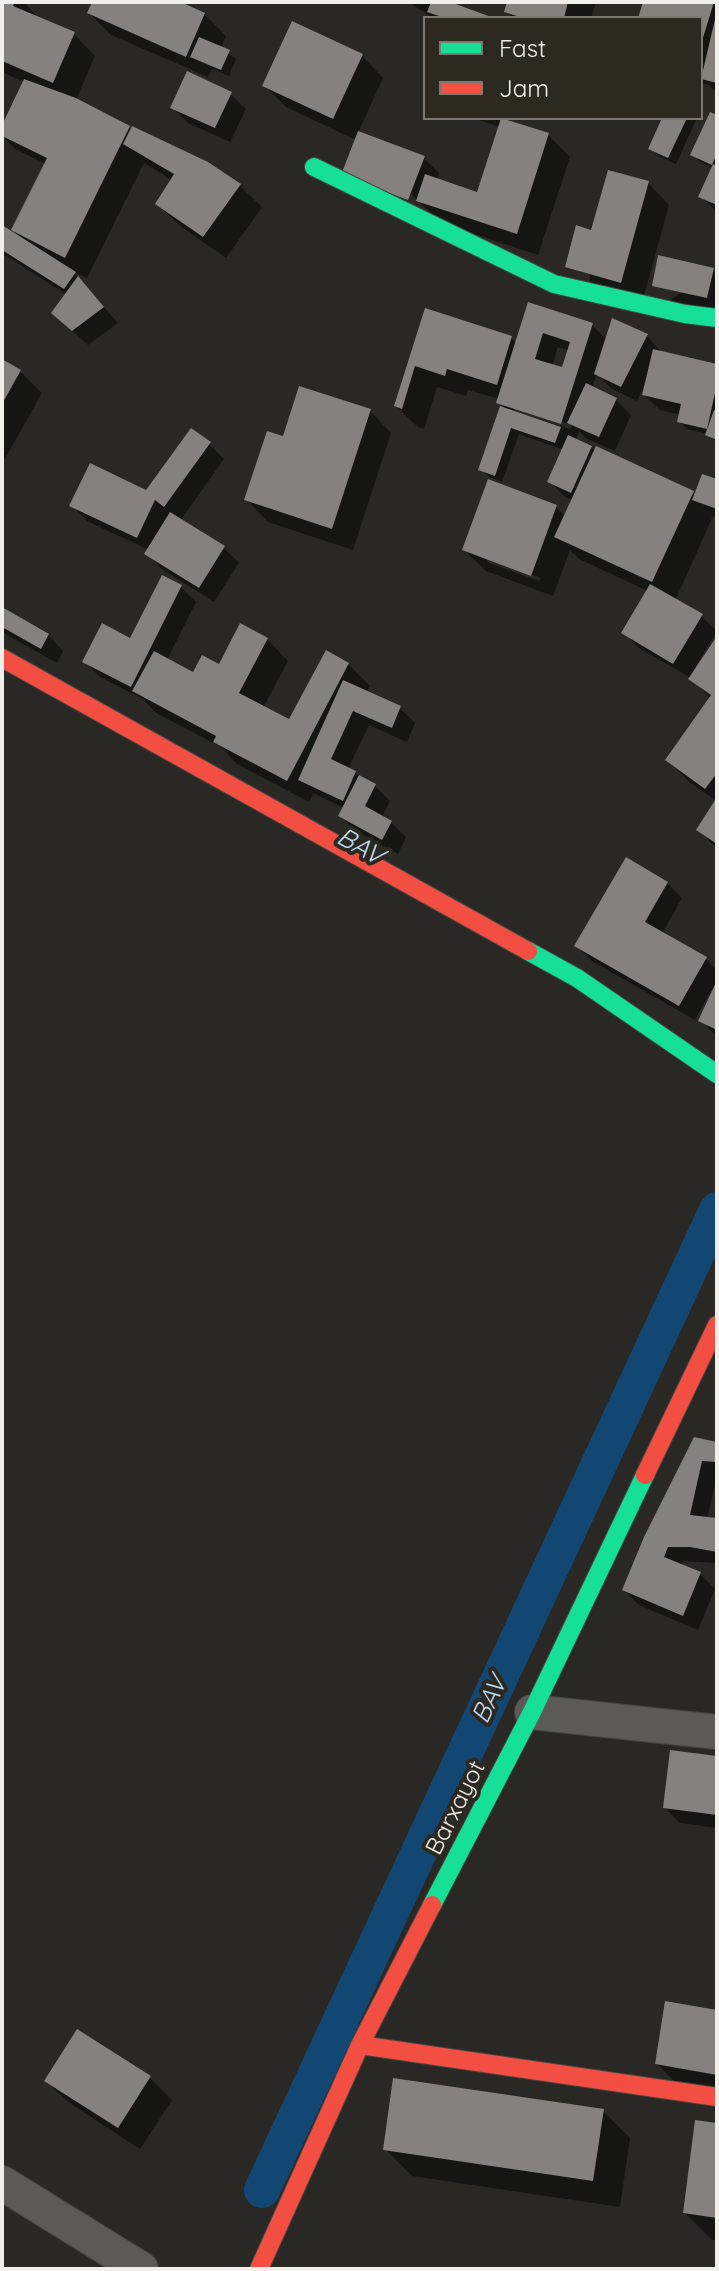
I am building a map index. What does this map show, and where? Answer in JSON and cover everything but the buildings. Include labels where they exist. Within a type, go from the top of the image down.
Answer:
[{"type":"street","points":[[314,167],[554,284],[685,314],[717,318]]},
{"type":"street","points":[[2,658],[577,978],[717,1074]]},
{"type":"street","name":"Barxayot","points":[[259,2269],[360,2045],[532,1712],[712,1346]]},
{"type":"street","points":[[532,1712],[717,1732]]},
{"type":"street","points":[[360,2045],[717,2097]]},
{"type":"street","points":[[2,2183],[141,2269]]},
{"type":"waterway","name":"BAV","points":[[262,2190],[717,1210]]},
{"type":"traffic: fast","points":[[314,167],[554,284],[685,314],[717,318]]},
{"type":"traffic: fast","points":[[528,951],[577,978],[717,1074]]},
{"type":"traffic: fast","points":[[432,1905],[532,1712],[645,1475]]},
{"type":"traffic: jam","points":[[2,658],[528,951]]},
{"type":"traffic: jam","points":[[645,1475],[717,1325]]},
{"type":"traffic: jam","points":[[259,2269],[360,2045],[432,1905]]},
{"type":"traffic: jam","points":[[360,2045],[717,2097]]}]
